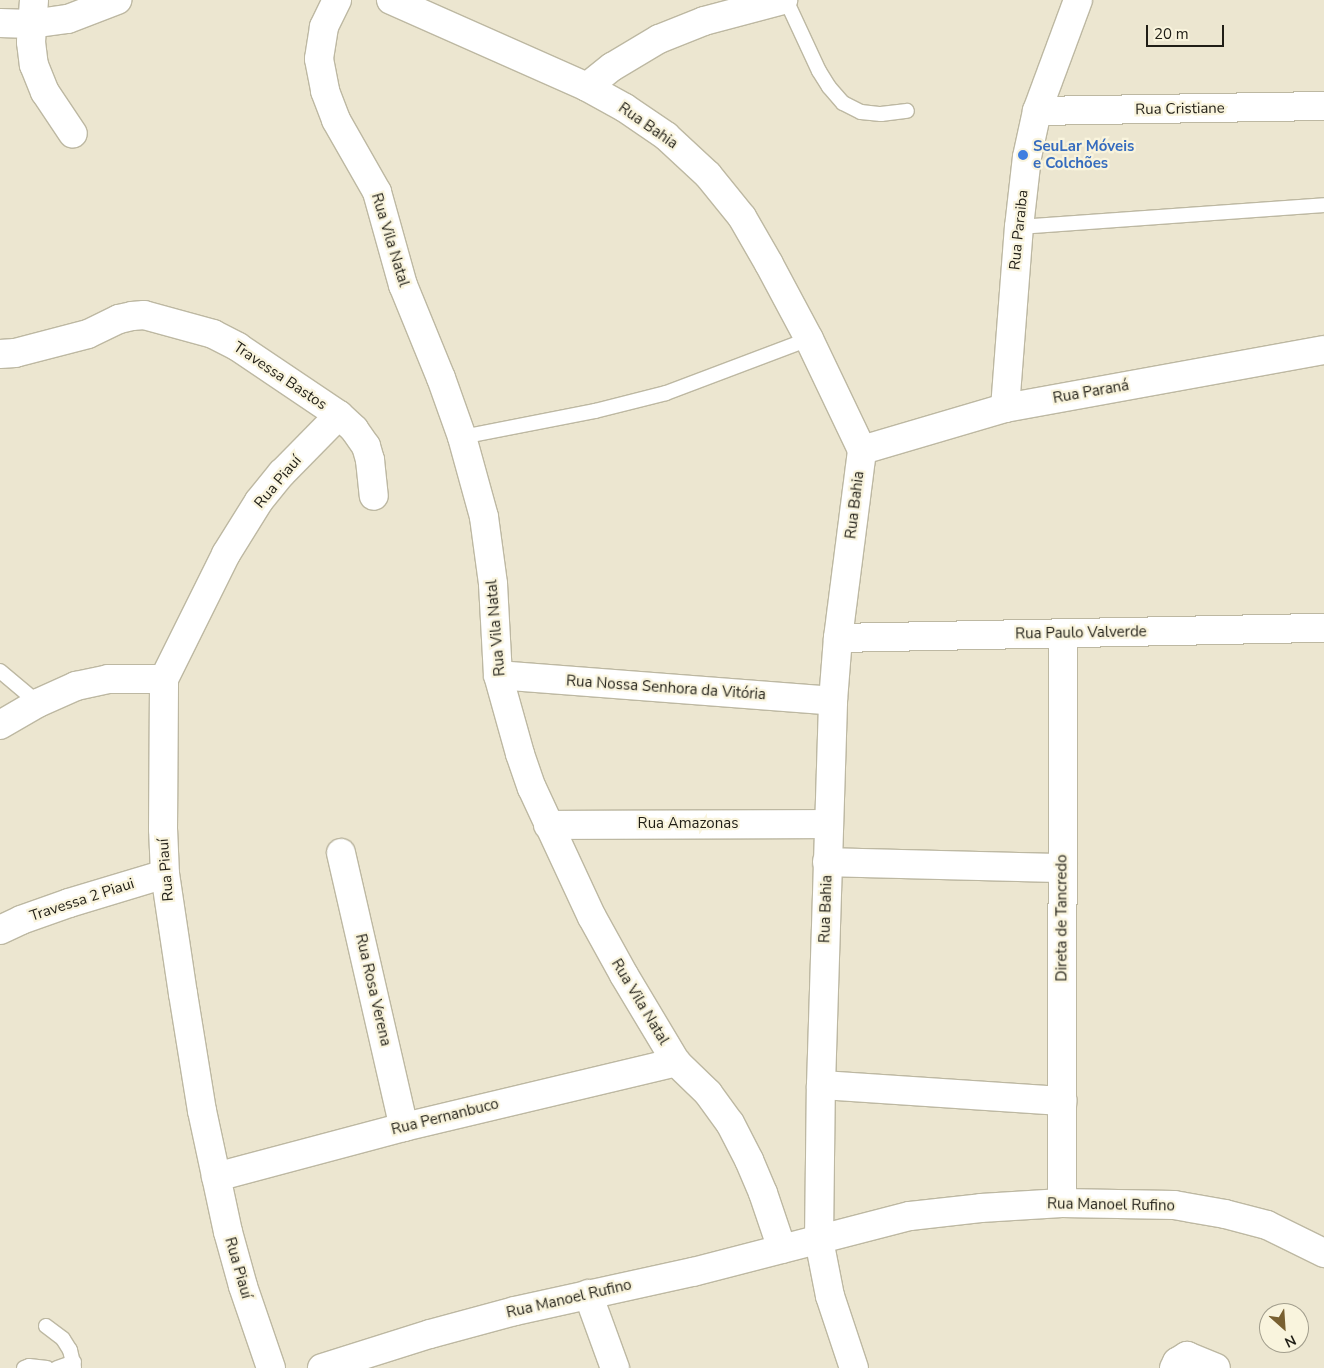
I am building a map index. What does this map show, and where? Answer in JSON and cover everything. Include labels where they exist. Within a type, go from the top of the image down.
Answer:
[{"type":"street","points":[[0,23],[32,12],[68,19],[117,0]]},
{"type":"street","name":"Rua Vila Natal","points":[[337,0],[324,27],[319,59],[324,90],[336,120],[377,192],[403,285],[442,378],[462,437],[484,517],[493,584],[498,675],[520,754],[548,825],[592,917],[676,1062],[708,1094],[730,1123],[763,1193],[782,1249]]},
{"type":"street","name":"Rua Bahia","points":[[391,0],[587,88],[625,108],[666,136],[708,175],[742,217],[809,339],[862,450],[838,638],[833,701],[821,1085],[819,1240],[830,1296],[854,1368]]},
{"type":"street","points":[[587,88],[612,67],[659,39],[704,21],[785,0]]},
{"type":"street","name":"Rua Paraiba","points":[[1005,408],[1019,227],[1028,156],[1037,111],[1078,0]]},
{"type":"street","points":[[32,12],[34,65],[45,92],[73,134]]},
{"type":"street","name":"Rua Cristiane","points":[[1037,111],[1324,106]]},
{"type":"street","name":"Travessa Bastos","points":[[0,354],[14,353],[88,334],[119,319],[132,316],[144,315],[213,334],[238,346],[339,415],[354,429],[366,446],[370,460],[374,496]]},
{"type":"street","name":"Rua Paraná","points":[[862,450],[1005,408],[1324,350]]},
{"type":"street","name":"Rua Piauí","points":[[271,1368],[243,1286],[216,1177],[202,1111],[165,874],[163,829],[164,679],[226,554],[260,502],[282,473],[339,415]]},
{"type":"street","name":"Rua Paulo Valverde","points":[[838,638],[1324,628]]},
{"type":"street","name":"Direta de Tancredo","points":[[1062,1203],[1063,633]]},
{"type":"street","name":"Rua Nossa Senhora da Vitória","points":[[498,675],[833,701]]},
{"type":"street","points":[[0,725],[38,703],[76,686],[108,679],[164,679]]},
{"type":"street","name":"Rua Amazonas","points":[[548,825],[828,824]]},
{"type":"street","name":"Rua Rosa Verena","points":[[341,853],[404,1127]]},
{"type":"street","points":[[827,862],[1063,868]]},
{"type":"street","name":"Travessa 2 Piaui","points":[[0,930],[21,920],[69,903],[165,874]]},
{"type":"street","name":"Rua Pernanbuco","points":[[216,1177],[404,1127],[676,1062]]},
{"type":"street","points":[[821,1085],[1062,1101]]},
{"type":"street","name":"Rua Manoel Rufino","points":[[322,1368],[430,1334],[588,1294],[693,1272],[910,1216],[980,1208],[1062,1203],[1174,1205],[1225,1214],[1267,1225],[1324,1253]]},
{"type":"street","points":[[588,1294],[615,1368]]},
{"type":"street","points":[[1174,1368],[1177,1362],[1187,1356],[1216,1368]]},
{"type":"lane","points":[[785,0],[819,71],[829,87],[844,103],[861,112],[881,114],[907,110]]},
{"type":"lane","points":[[1019,227],[1324,205]]},
{"type":"lane","points":[[462,437],[595,411],[666,393],[809,339]]},
{"type":"lane","points":[[0,671],[38,703]]},
{"type":"lane","points":[[46,1326],[63,1339],[74,1365],[58,1368]]},
{"type":"lane","points":[[24,1368],[29,1366],[47,1368]]},
{"type":"place","name":"SeuLar Móveis e Colchões","points":[[1023,155]]}]
